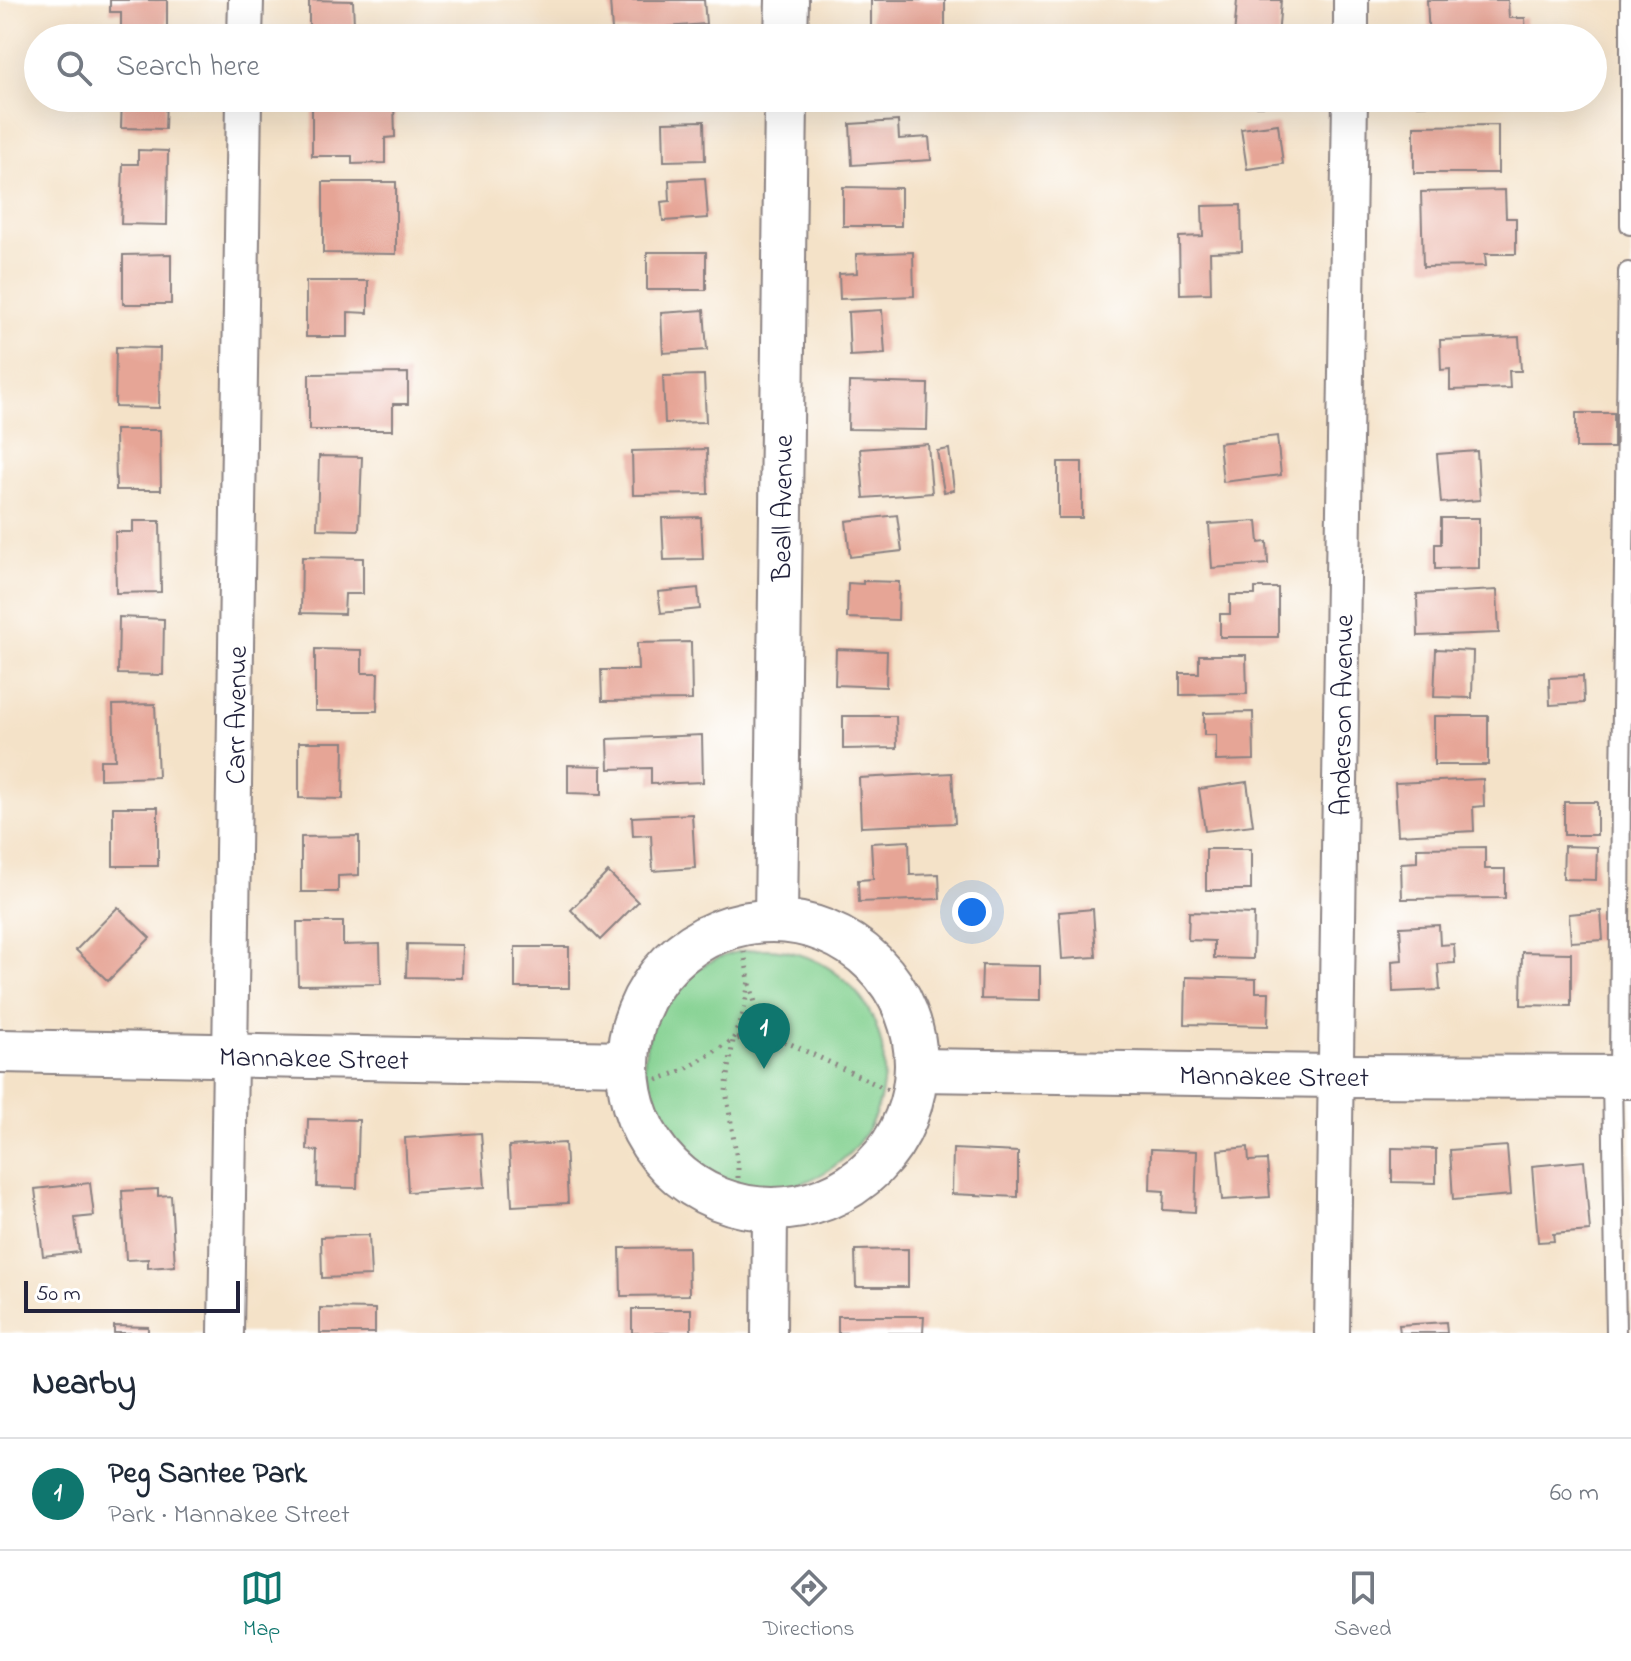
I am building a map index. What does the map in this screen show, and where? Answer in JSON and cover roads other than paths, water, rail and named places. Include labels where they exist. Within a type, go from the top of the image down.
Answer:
[{"type":"street","points":[[245,24],[246,0]]},
{"type":"street","points":[[786,24],[787,0]]},
{"type":"street","points":[[1351,0],[1351,24]]},
{"type":"street","name":"Carr Avenue","points":[[226,1333],[244,112]]},
{"type":"street","name":"Beall Avenue","points":[[759,930],[786,112]]},
{"type":"street","name":"Anderson Avenue","points":[[1332,1333],[1350,112]]},
{"type":"street","points":[[730,926],[759,930],[821,928],[861,950],[891,983],[911,1025],[906,1081],[908,1114],[887,1153],[854,1184],[815,1204],[726,1202],[686,1181],[654,1149],[634,1108],[641,1072],[635,1018],[657,977],[690,945],[730,926]]},
{"type":"street","name":"Mannakee Street","points":[[0,1051],[231,1056],[641,1072]]},
{"type":"street","name":"Mannakee Street","points":[[906,1081],[1335,1076],[1621,1077]]},
{"type":"street","points":[[754,1202],[769,1333]]},
{"type":"lane","points":[[1630,0],[1630,225]]},
{"type":"lane","points":[[1616,1333],[1625,1014],[1628,272]]},
{"type":"place","name":"Peg Santee Park","points":[[764,1069]]}]
